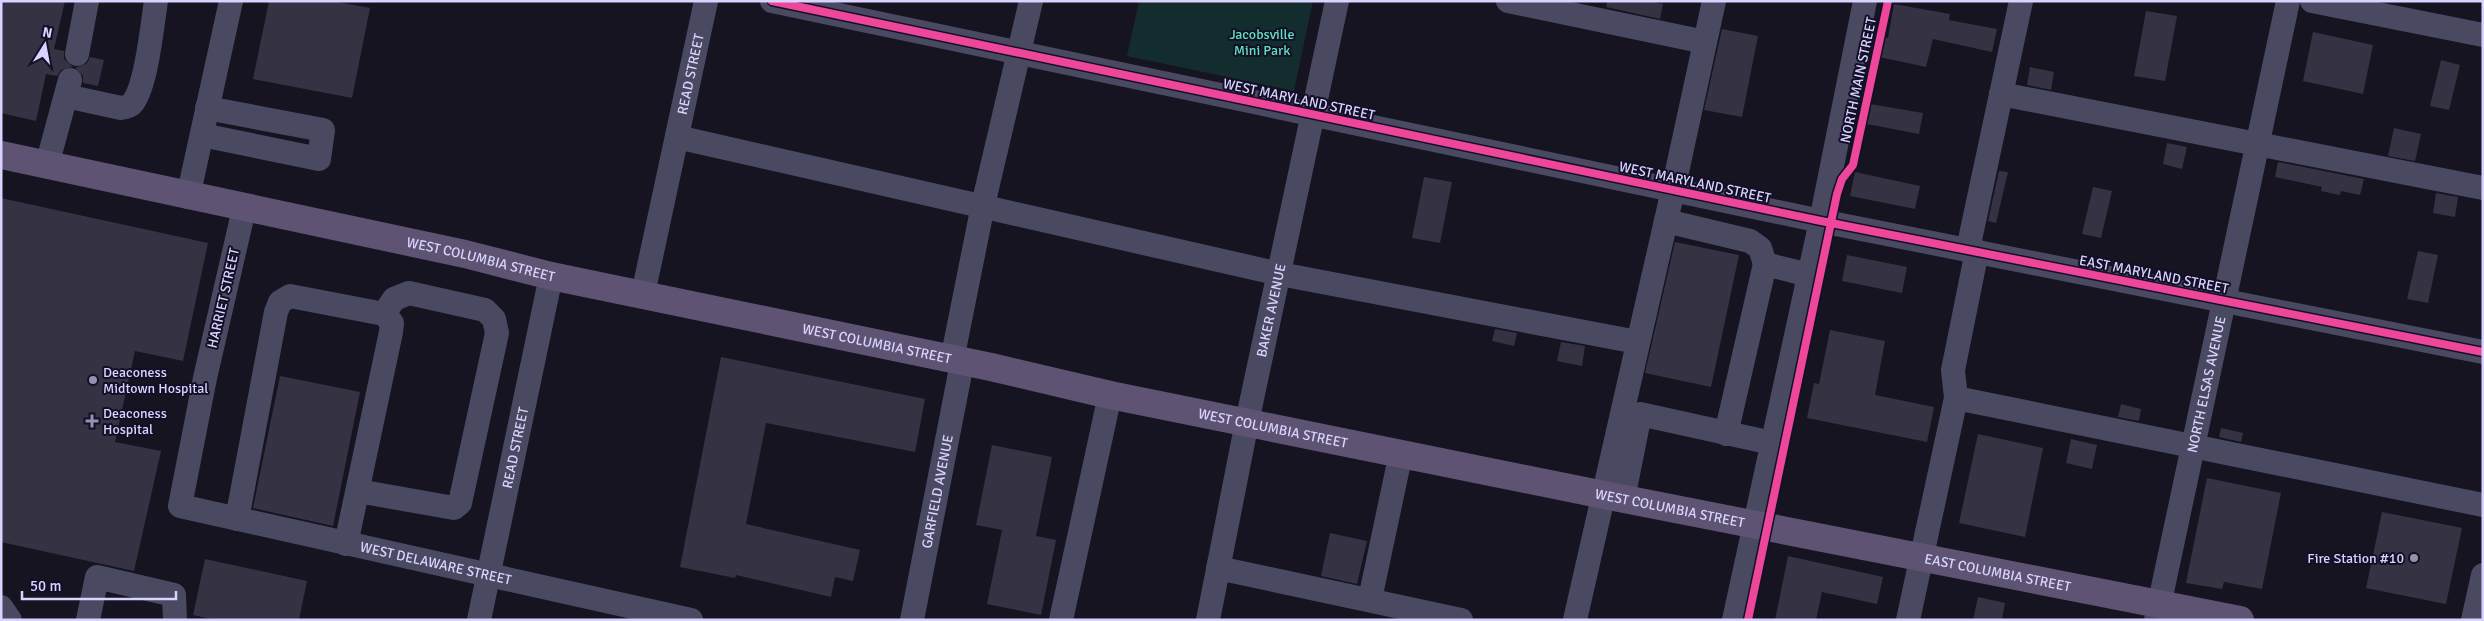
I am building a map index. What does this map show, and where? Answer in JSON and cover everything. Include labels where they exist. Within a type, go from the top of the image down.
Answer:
[{"type":"main road","name":"WEST COLUMBIA STREET","points":[[1,155],[188,197],[465,254],[551,276],[643,294],[1110,395],[1754,524]]},
{"type":"main road","name":"EAST COLUMBIA STREET","points":[[1754,524],[1922,556],[2158,611],[2240,620]]},
{"type":"street","points":[[77,54],[87,1]]},
{"type":"street","points":[[47,165],[68,88],[121,108],[129,106],[134,101],[141,87],[156,1]]},
{"type":"street","points":[[188,197],[231,1]]},
{"type":"street","name":"READ STREET","points":[[643,294],[706,1]]},
{"type":"street","name":"WEST MARYLAND STREET","points":[[772,1],[1821,221]]},
{"type":"street","name":"GARFIELD AVENUE","points":[[912,620],[983,206],[1031,1]]},
{"type":"street","name":"BAKER AVENUE","points":[[1208,620],[1247,422],[1337,1]]},
{"type":"street","points":[[1508,1],[1705,42]]},
{"type":"street","points":[[1613,497],[1637,342],[1673,190],[1714,1]]},
{"type":"street","name":"NORTH MAIN STREET","points":[[1734,620],[1821,221],[1865,1]]},
{"type":"street","points":[[1908,620],[1956,398],[1953,370],[1972,250],[2000,94],[2021,1]]},
{"type":"street","name":"NORTH ELSAS AVENUE","points":[[2158,611],[2288,1]]},
{"type":"street","points":[[2312,1],[2483,35]]},
{"type":"street","points":[[2000,94],[2483,188]]},
{"type":"street","points":[[202,135],[319,159],[323,130],[208,108]]},
{"type":"street","points":[[676,137],[1280,274],[1637,342]]},
{"type":"street","name":"HARRIET STREET","points":[[180,506],[205,378],[244,208]]},
{"type":"street","points":[[1666,221],[1750,241],[1760,248],[1765,264],[1726,434]]},
{"type":"street","name":"EAST MARYLAND STREET","points":[[1821,221],[2483,352]]},
{"type":"street","points":[[1765,264],[1809,275]]},
{"type":"street","name":"READ STREET","points":[[479,620],[551,276]]},
{"type":"street","points":[[358,490],[454,508],[460,503],[497,333],[494,318],[485,310],[409,293],[394,299],[384,314]]},
{"type":"street","points":[[237,519],[276,312],[280,302],[290,296],[384,314],[392,323],[391,332],[346,544]]},
{"type":"street","points":[[1061,620],[1110,395]]},
{"type":"street","points":[[1956,398],[2483,505]]},
{"type":"street","points":[[1575,620],[1640,414],[1772,443]]},
{"type":"street","points":[[1370,599],[1400,454]]},
{"type":"street","name":"WEST DELAWARE STREET","points":[[180,506],[488,575],[660,617],[691,620]]},
{"type":"street","points":[[1218,568],[1461,620]]},
{"type":"street","points":[[2473,620],[2483,575]]},
{"type":"street","points":[[88,620],[97,577],[174,595],[175,620]]},
{"type":"street","points":[[1,607],[10,620]]},
{"type":"green space","name":"Jacobsville Mini Park","points":[[1139,1],[1313,1],[1294,91],[1127,56]]},
{"type":"building","points":[[1,1],[65,1],[54,49],[64,51],[64,59],[73,67],[61,70],[57,76],[46,74],[36,121],[1,113]]},
{"type":"building","points":[[269,1],[333,1],[370,8],[352,98],[253,79]]},
{"type":"building","points":[[1607,1],[1649,1],[1663,4],[1660,19],[1606,7]]},
{"type":"building","points":[[1894,4],[1950,14],[1949,20],[1997,29],[1992,52],[1933,39],[1926,67],[1879,57],[1883,37],[1888,38]]},
{"type":"building","points":[[2146,11],[2177,16],[2165,81],[2134,76]]},
{"type":"building","points":[[1722,29],[1758,36],[1742,117],[1704,110]]},
{"type":"building","points":[[2313,32],[2373,45],[2363,94],[2303,81]]},
{"type":"building","points":[[90,57],[104,60],[98,86],[83,83],[83,76],[75,68],[87,63]]},
{"type":"building","points":[[2441,60],[2460,65],[2449,110],[2430,106]]},
{"type":"building","points":[[2030,67],[2054,72],[2051,90],[2027,85]]},
{"type":"building","points":[[1870,104],[1923,113],[1919,134],[1867,124]]},
{"type":"building","points":[[2394,128],[2421,134],[2415,161],[2388,156]]},
{"type":"building","points":[[2167,143],[2187,147],[2182,169],[2163,164]]},
{"type":"building","points":[[2278,162],[2364,179],[2360,195],[2341,191],[2340,195],[2321,191],[2322,187],[2275,177]]},
{"type":"building","points":[[1999,171],[2008,172],[1996,223],[1988,221]]},
{"type":"building","points":[[1855,172],[1920,186],[1915,209],[1850,196]]},
{"type":"building","points":[[1424,177],[1452,182],[1440,243],[1412,238]]},
{"type":"building","points":[[2093,187],[2112,191],[2101,238],[2082,234]]},
{"type":"building","points":[[2436,193],[2458,197],[2455,217],[2433,213]]},
{"type":"building","name":"Deaconess Hospital","points":[[1,198],[208,243],[183,361],[135,351],[115,442],[161,451],[134,571],[1,542]]},
{"type":"building","points":[[1675,242],[1739,255],[1711,387],[1645,373]]},
{"type":"building","points":[[2418,251],[2438,255],[2428,303],[2407,299]]},
{"type":"building","points":[[1847,255],[1907,267],[1902,293],[1842,281]]},
{"type":"building","points":[[1495,329],[1517,333],[1514,346],[1492,341]]},
{"type":"building","points":[[1830,330],[1885,341],[1875,395],[1934,407],[1927,442],[1807,418],[1814,383],[1819,384]]},
{"type":"building","points":[[1561,342],[1585,346],[1582,366],[1557,361]]},
{"type":"building","points":[[721,357],[925,399],[915,452],[766,423],[746,524],[860,550],[853,581],[835,577],[831,597],[736,575],[735,578],[680,567]]},
{"type":"building","points":[[280,376],[360,392],[333,526],[253,508]]},
{"type":"building","points":[[2121,404],[2141,409],[2139,421],[2118,417]]},
{"type":"building","points":[[2221,428],[2243,433],[2241,442],[2219,437]]},
{"type":"building","points":[[1978,434],[2043,448],[2025,537],[1959,523]]},
{"type":"building","points":[[2071,439],[2097,445],[2092,469],[2066,463]]},
{"type":"building","points":[[992,445],[1052,457],[1036,536],[1056,540],[1041,615],[987,604],[1002,530],[976,525]]},
{"type":"building","points":[[2207,478],[2281,493],[2262,589],[2224,582],[2222,589],[2186,583]]},
{"type":"building","name":"Fire Station #10","points":[[2382,512],[2462,528],[2446,604],[2366,588]]},
{"type":"building","points":[[1330,533],[1367,541],[1357,584],[1321,576]]},
{"type":"building","points":[[1788,556],[1883,577],[1877,604],[1822,592],[1816,620],[1775,620]]},
{"type":"building","points":[[205,559],[307,581],[299,620],[216,620],[193,615]]},
{"type":"building","points":[[1978,597],[2005,603],[2002,620],[1973,620]]},
{"type":"cycle path","points":[[772,1],[1821,221],[2483,352]]},
{"type":"cycle path","points":[[1748,620],[1837,194],[1842,179],[1853,165],[1888,1]]},
{"type":"place","name":"Deaconess Midtown Hospital","points":[[93,380]]},
{"type":"place","name":"Deaconess Hospital","points":[[92,421]]},
{"type":"place","name":"Fire Station #10","points":[[2414,558]]}]
